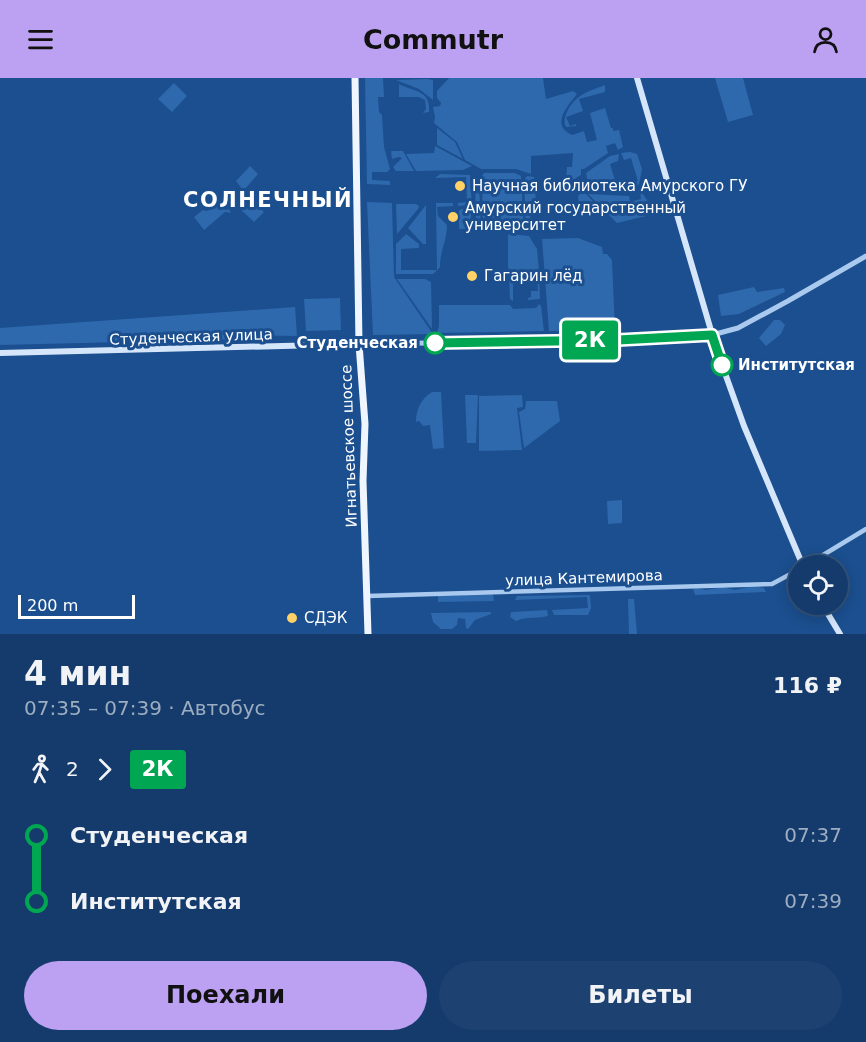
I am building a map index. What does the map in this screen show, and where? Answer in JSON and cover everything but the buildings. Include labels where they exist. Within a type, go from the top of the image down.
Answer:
[{"type":"main road","name":"Игнатьевское шоссе","points":[[355,78],[359,344],[365,424],[363,481],[368,634]]},
{"type":"main road","points":[[637,78],[712,335],[744,426],[799,555]]},
{"type":"main road","name":"Студенческая улица","points":[[0,354],[359,344]]},
{"type":"main road","points":[[829,615],[840,634]]},
{"type":"street","name":"Студенческая улица","points":[[359,344],[618,340],[712,335],[738,328],[788,302],[866,256]]},
{"type":"street","points":[[822,555],[866,529]]},
{"type":"street","name":"улица Кантемирова","points":[[367,596],[772,584],[788,575]]},
{"type":"shaded area","points":[[365,78],[383,78],[384,97],[378,97],[379,112],[382,115],[384,147],[390,169],[387,172],[372,172],[372,180],[390,181],[390,185],[367,184]]},
{"type":"shaded area","points":[[449,78],[543,78],[546,99],[573,91],[577,94],[561,121],[565,131],[572,135],[584,131],[587,142],[597,140],[590,113],[605,108],[611,128],[613,131],[619,130],[623,147],[618,150],[615,143],[606,146],[608,153],[581,169],[581,175],[568,183],[566,180],[567,167],[572,167],[573,153],[531,156],[531,174],[516,169],[481,169],[465,160],[457,142],[434,123],[433,107],[440,106],[441,103],[437,98],[437,91]]},
{"type":"shaded area","points":[[715,78],[743,78],[753,115],[728,122]]},
{"type":"shaded area","points":[[396,80],[433,80],[433,100],[419,89]]},
{"type":"shaded area","points":[[174,83],[187,96],[172,112],[158,99]]},
{"type":"shaded area","points":[[399,84],[424,96],[429,105],[429,112],[423,113],[426,109],[425,100],[419,97],[399,97]]},
{"type":"shaded area","points":[[605,85],[605,92],[579,99],[583,111],[566,117],[570,126],[576,124],[576,126],[566,127],[565,118],[568,109],[578,97]]},
{"type":"shaded area","points":[[437,128],[455,142],[463,159],[437,145]]},
{"type":"shaded area","points":[[435,146],[472,166],[463,170],[416,171],[406,154],[434,153]]},
{"type":"shaded area","points":[[391,151],[403,151],[414,171],[396,171],[393,167],[402,158],[392,159]]},
{"type":"shaded area","points":[[621,153],[637,154],[642,169],[639,184],[632,189],[630,184],[638,181],[631,158],[624,160]]},
{"type":"shaded area","points":[[619,154],[618,161],[610,164],[617,187],[624,185],[625,192],[590,190],[586,173],[610,156]]},
{"type":"shaded area","points":[[250,166],[258,174],[245,189],[242,189],[236,181]]},
{"type":"shaded area","points":[[484,173],[515,173],[521,176],[524,230],[486,231],[483,228],[482,176]]},
{"type":"shaded area","points":[[440,174],[470,175],[472,205],[458,206],[458,203],[467,202],[466,177],[435,178]]},
{"type":"shaded area","points":[[527,176],[534,177],[537,213],[530,213],[531,229],[526,230],[524,180]]},
{"type":"shaded area","points":[[475,179],[479,185],[481,230],[476,226]]},
{"type":"shaded area","points":[[640,190],[647,200],[650,215],[617,223],[588,194],[629,196],[630,202],[641,199]]},
{"type":"shaded area","points":[[586,194],[603,212],[584,214],[580,211],[578,196]]},
{"type":"shaded area","points":[[246,195],[264,212],[254,222],[236,205]]},
{"type":"shaded area","points":[[218,197],[225,210],[229,209],[231,213],[225,212],[204,230],[194,217],[203,210],[207,211],[217,202]]},
{"type":"shaded area","points":[[367,202],[392,203],[394,277],[433,334],[373,335]]},
{"type":"shaded area","points":[[436,203],[453,203],[453,206],[437,207],[438,216],[447,225],[440,267],[437,270]]},
{"type":"shaded area","points":[[396,204],[419,206],[397,234]]},
{"type":"shaded area","points":[[426,205],[426,244],[423,244],[408,228]]},
{"type":"shaded area","points":[[461,209],[471,210],[471,229],[459,229]]},
{"type":"shaded area","points":[[406,234],[419,244],[419,248],[401,249],[401,270],[437,270],[433,274],[396,274],[396,244]]},
{"type":"shaded area","points":[[508,235],[529,236],[537,249],[539,271],[512,271],[508,268]]},
{"type":"shaded area","points":[[578,238],[602,247],[603,254],[607,254],[612,260],[615,330],[549,331],[542,239]]},
{"type":"shaded area","points":[[512,273],[539,273],[540,299],[528,300],[531,297],[531,291],[538,291],[537,278],[513,281],[513,301],[510,299],[509,276]]},
{"type":"shaded area","points":[[397,279],[425,279],[431,282],[432,329]]},
{"type":"shaded area","points":[[754,287],[757,292],[784,288],[785,292],[739,314],[721,316],[718,295]]},
{"type":"shaded area","points":[[340,298],[341,330],[306,331],[304,299]]},
{"type":"shaded area","points":[[539,304],[544,331],[437,333],[439,305],[510,305],[513,309],[536,308]]},
{"type":"shaded area","points":[[295,307],[297,336],[246,335],[246,339],[0,345],[0,328]]},
{"type":"shaded area","points":[[774,320],[780,320],[785,325],[781,334],[766,346],[759,338]]},
{"type":"shaded area","points":[[432,392],[441,392],[444,448],[433,449],[430,425],[423,426],[419,421],[416,422],[420,405]]},
{"type":"shaded area","points":[[465,395],[478,395],[476,443],[467,443]]},
{"type":"shaded area","points":[[522,395],[523,407],[517,408],[522,450],[479,451],[479,396]]},
{"type":"shaded area","points":[[526,401],[557,401],[560,421],[524,448],[519,412],[525,409]]},
{"type":"shaded area","points":[[622,500],[622,523],[608,524],[607,501]]},
{"type":"shaded area","points":[[753,586],[764,588],[766,592],[695,595],[693,589],[706,590],[723,587],[735,590]]},
{"type":"shaded area","points":[[493,594],[494,601],[438,602],[438,596]]},
{"type":"shaded area","points":[[590,595],[591,608],[588,615],[554,615],[552,610],[588,608],[587,597],[515,600],[517,596]]},
{"type":"shaded area","points":[[628,599],[634,599],[637,634],[629,634]]},
{"type":"shaded area","points":[[547,610],[548,616],[544,617],[516,621],[510,617],[511,612]]},
{"type":"shaded area","points":[[491,612],[475,620],[468,629],[465,619],[458,618],[457,625],[452,629],[441,629],[433,622],[431,613]]},
{"type":"bus line","name":"2К","points":[[435,343],[618,340],[712,335],[722,365]]},
{"type":"place","name":"Научная библиотека Амурского ГУ","points":[[460,186]]},
{"type":"place","name":"Амурский государственный университет","points":[[453,217]]},
{"type":"place","name":"Гагарин лёд","points":[[472,276]]},
{"type":"place","name":"Студенческая","points":[[435,343]]},
{"type":"place","name":"Институтская","points":[[722,365]]},
{"type":"place","name":"СДЭК","points":[[292,618]]},
{"type":"district","name":"СОЛНЕЧНЫЙ","points":[[268,200]]}]
